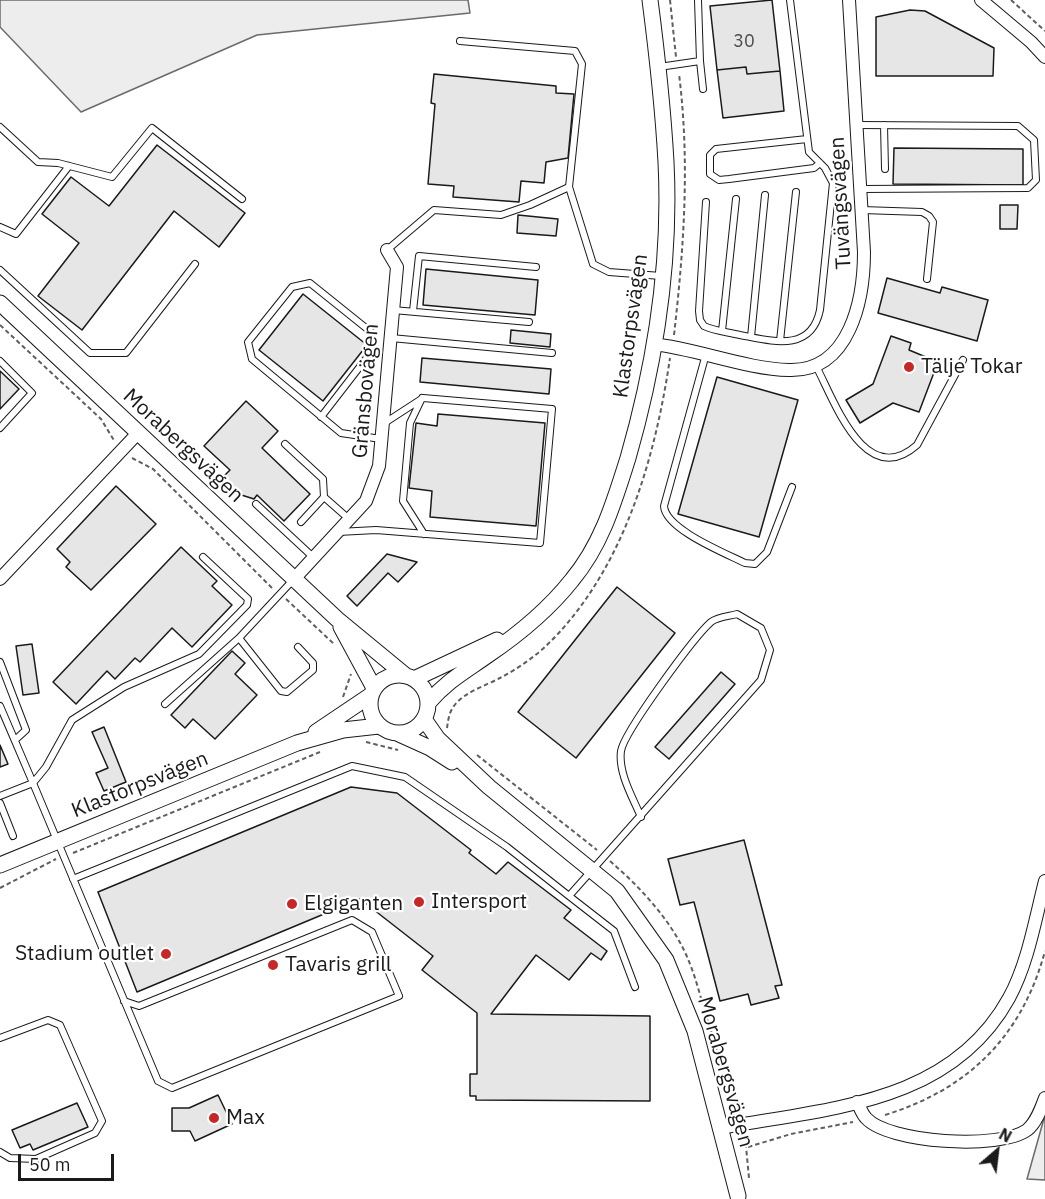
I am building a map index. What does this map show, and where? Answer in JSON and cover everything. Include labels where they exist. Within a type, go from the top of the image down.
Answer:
[{"type":"street","name":"Klastorpsvägen","points":[[428,703],[447,682],[526,626],[567,587],[598,545],[613,508],[632,442],[653,344],[666,222],[666,164],[650,0]]},
{"type":"street","name":"Tuvängsvägen","points":[[816,366],[837,350],[859,305],[864,280],[861,189],[849,0]]},
{"type":"street","points":[[981,0],[1031,42],[1045,57]]},
{"type":"street","name":"Gränsbovägen","points":[[294,579],[366,501],[379,466],[396,267],[387,250]]},
{"type":"street","name":"Morabergsvägen","points":[[0,303],[337,619],[409,677]]},
{"type":"street","points":[[653,344],[779,369],[804,369],[816,366]]},
{"type":"street","points":[[0,579],[138,433]]},
{"type":"street","name":"Morabergsvägen","points":[[337,619],[372,692]]},
{"type":"street","name":"Klastorpsvägen","points":[[409,677],[526,626]]},
{"type":"street","points":[[409,677],[422,686],[428,703],[424,719],[414,729],[399,734],[388,732],[378,726],[370,712],[372,692],[385,678],[409,677]]},
{"type":"street","name":"Klastorpsvägen","points":[[297,743],[372,692]]},
{"type":"street","name":"Morabergsvägen","points":[[424,719],[438,739],[489,787],[617,891],[666,960],[695,1031],[738,1196]]},
{"type":"street","name":"Klastorpsvägen","points":[[0,865],[297,743],[343,730],[378,726]]},
{"type":"street","name":"Morabergsvägen","points":[[399,734],[430,748],[489,787]]},
{"type":"street","points":[[722,1128],[887,1096],[939,1072],[969,1049],[991,1025],[1016,982],[1045,881]]},
{"type":"street","points":[[857,1102],[866,1119],[899,1136],[932,1141],[971,1141],[1010,1137],[1027,1130],[1045,1098]]},
{"type":"lane","points":[[698,0],[703,89]]},
{"type":"lane","points":[[706,202],[700,320],[707,328],[780,341],[802,337],[815,327],[818,320],[833,183],[809,152],[790,0]]},
{"type":"lane","points":[[460,41],[575,51],[582,64],[569,187],[593,264],[609,272],[661,276]]},
{"type":"lane","points":[[658,67],[700,61]]},
{"type":"lane","points":[[857,125],[1018,126],[1034,140],[1036,180],[1028,188],[861,189]]},
{"type":"lane","points":[[884,125],[885,169]]},
{"type":"lane","points":[[0,127],[38,162],[69,166],[112,177],[152,128],[242,199]]},
{"type":"lane","points":[[807,139],[716,149],[709,160],[710,174],[719,180],[814,168],[820,164]]},
{"type":"lane","points":[[0,227],[16,234],[69,166]]},
{"type":"lane","points":[[387,250],[434,210],[501,214],[530,205],[569,187]]},
{"type":"lane","points":[[780,341],[796,192]]},
{"type":"lane","points":[[751,337],[765,195]]},
{"type":"lane","points":[[722,331],[736,199]]},
{"type":"lane","points":[[862,210],[922,212],[929,216],[933,222],[927,279]]},
{"type":"lane","points":[[413,311],[419,256],[536,267]]},
{"type":"lane","points":[[0,270],[90,353],[126,353],[195,264]]},
{"type":"lane","points":[[321,417],[372,351],[371,332],[310,284],[292,287],[248,342],[252,359],[321,417],[341,433],[381,439]]},
{"type":"lane","points":[[393,310],[529,322]]},
{"type":"lane","points":[[390,338],[552,352]]},
{"type":"lane","points":[[706,354],[664,506],[667,518],[680,528],[745,563],[755,564],[767,552],[792,487]]},
{"type":"lane","points":[[816,366],[840,415],[857,441],[879,456],[893,457],[906,454],[917,445],[963,360]]},
{"type":"lane","points":[[0,362],[32,393],[0,428]]},
{"type":"lane","points":[[337,532],[376,530],[540,543],[552,409],[423,398],[383,424]]},
{"type":"lane","points":[[423,398],[410,423],[403,501],[424,534]]},
{"type":"lane","points":[[285,444],[323,479],[324,497],[349,519]]},
{"type":"lane","points":[[301,522],[324,497]]},
{"type":"lane","points":[[256,504],[314,558]]},
{"type":"lane","points":[[0,796],[33,783],[46,767],[72,720],[124,687],[199,654],[247,605],[248,599],[203,558]]},
{"type":"lane","points":[[165,704],[239,638],[294,579]]},
{"type":"lane","points":[[569,896],[641,817],[761,680],[770,650],[761,628],[737,614],[712,621],[674,669],[636,723],[621,750],[624,777],[641,817]]},
{"type":"lane","points":[[239,638],[281,691],[287,692],[313,670],[313,663],[298,646]]},
{"type":"lane","points":[[0,662],[26,730],[15,740]]},
{"type":"lane","points":[[0,706],[64,856],[73,879],[124,1001],[158,1081],[172,1088],[399,996],[372,932],[352,920],[139,1006],[124,1001]]},
{"type":"lane","points":[[73,879],[352,766],[405,777],[507,847],[615,931],[635,987]]},
{"type":"lane","points":[[0,803],[14,836]]},
{"type":"lane","points":[[0,1038],[48,1020],[60,1024],[102,1121],[95,1133],[36,1160],[10,1158],[0,1152]]},
{"type":"path","points":[[438,739],[446,731],[452,708],[461,698],[503,676],[545,647],[578,613],[604,573],[618,544],[643,473],[665,390],[684,248],[685,146],[670,0]]},
{"type":"path","points":[[1011,0],[1045,31]]},
{"type":"path","points":[[0,325],[101,419],[110,437],[123,450],[134,460],[153,469],[212,526],[232,551],[279,594],[295,605],[335,646]]},
{"type":"path","points":[[357,740],[402,751]]},
{"type":"path","points":[[0,888],[64,856],[322,752]]},
{"type":"path","points":[[748,1148],[749,1182]]},
{"type":"shaded area","points":[[0,0],[468,0],[470,13],[257,35],[81,112],[0,27]]},
{"type":"shaded area","points":[[1045,1115],[1045,1180],[1027,1179]]},
{"type":"building","points":[[772,0],[780,71],[747,74],[746,67],[717,70],[710,6]]},
{"type":"building","points":[[910,10],[925,11],[994,48],[993,76],[876,76],[876,17]]},
{"type":"building","points":[[746,67],[747,74],[780,71],[784,111],[723,118],[717,70]]},
{"type":"building","points":[[434,74],[556,86],[556,93],[574,94],[568,158],[546,162],[544,183],[521,181],[519,202],[453,197],[454,186],[428,184],[435,104],[431,103]]},
{"type":"building","points":[[157,145],[245,213],[219,247],[174,211],[82,330],[38,296],[79,243],[42,214],[71,177],[109,206]]},
{"type":"building","points":[[894,148],[1023,149],[1023,185],[893,184]]},
{"type":"building","points":[[1000,205],[1018,205],[1017,229],[1000,229]]},
{"type":"building","points":[[518,215],[558,219],[556,236],[517,233]]},
{"type":"building","points":[[426,269],[538,280],[535,315],[423,305]]},
{"type":"building","points":[[887,278],[940,293],[942,287],[988,300],[977,341],[878,313]]},
{"type":"building","points":[[303,294],[367,345],[323,401],[259,350]]},
{"type":"building","points":[[511,330],[551,334],[550,347],[510,343]]},
{"type":"building","points":[[891,336],[911,343],[909,350],[938,362],[919,412],[893,403],[860,423],[846,400],[873,384]]},
{"type":"building","points":[[422,358],[551,369],[549,394],[420,382]]},
{"type":"building","points":[[0,371],[19,389],[0,409]]},
{"type":"building","points":[[717,377],[798,400],[759,537],[678,514]]},
{"type":"building","points":[[246,401],[278,431],[262,448],[310,494],[284,521],[257,495],[254,499],[232,492],[221,479],[230,470],[204,446]]},
{"type":"building","points":[[438,414],[545,423],[536,526],[430,517],[432,491],[409,488],[416,423],[437,426]]},
{"type":"building","points":[[116,486],[156,524],[91,590],[66,567],[70,562],[57,549]]},
{"type":"building","points":[[181,547],[217,581],[212,586],[232,605],[192,647],[172,628],[140,662],[135,658],[115,679],[107,671],[76,704],[53,682]]},
{"type":"building","points":[[387,554],[417,562],[398,582],[388,573],[357,606],[347,596]]},
{"type":"building","points":[[617,587],[675,633],[576,758],[518,712]]},
{"type":"building","points":[[32,644],[39,693],[23,695],[16,646]]},
{"type":"building","points":[[232,651],[245,663],[235,674],[257,695],[215,739],[193,719],[185,728],[171,715]]},
{"type":"building","points":[[721,672],[735,684],[669,759],[655,747]]},
{"type":"building","points":[[104,727],[126,782],[104,791],[96,773],[108,768],[92,732]]},
{"type":"building","points":[[0,745],[8,764],[0,767]]},
{"type":"building","points":[[351,787],[397,793],[471,850],[469,853],[496,874],[508,862],[571,910],[564,918],[607,951],[601,960],[591,953],[569,980],[536,955],[491,1014],[650,1016],[650,1101],[476,1100],[476,1096],[470,1096],[470,1074],[477,1074],[477,1013],[422,970],[433,956],[360,899],[137,992],[98,892]]},
{"type":"building","points":[[744,840],[782,985],[775,986],[779,998],[751,1005],[748,994],[720,1001],[694,902],[680,905],[668,859]]},
{"type":"building","points":[[218,1095],[232,1124],[195,1141],[190,1131],[172,1131],[172,1108],[189,1108]]},
{"type":"building","points":[[77,1103],[88,1127],[33,1150],[30,1144],[20,1148],[12,1130]]},
{"type":"place","name":"Tälje Tokar","points":[[909,367]]},
{"type":"place","name":"Intersport","points":[[419,902]]},
{"type":"place","name":"Elgiganten","points":[[292,904]]},
{"type":"place","name":"Stadium outlet","points":[[166,954]]},
{"type":"place","name":"Tavaris grill","points":[[273,965]]},
{"type":"place","name":"Max","points":[[214,1118]]}]
